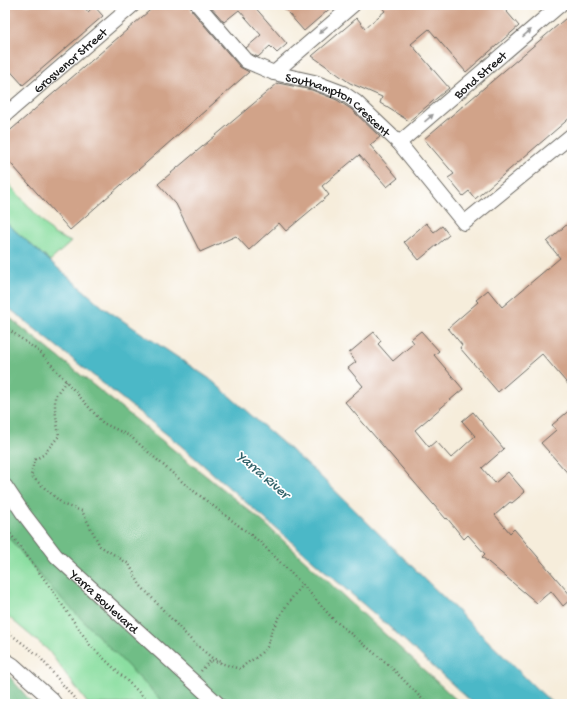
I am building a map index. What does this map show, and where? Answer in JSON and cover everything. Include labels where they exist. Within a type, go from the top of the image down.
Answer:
[{"type":"street","name":"Grosvenor Street","points":[[5,114],[133,5]]},
{"type":"street","name":"Southampton Crescent","points":[[198,5],[246,61],[274,73],[314,82],[343,93],[356,102],[399,143],[464,223],[572,135]]},
{"type":"street","points":[[274,73],[353,5]]},
{"type":"street","name":"Bond Street","points":[[399,143],[560,5]]},
{"type":"street","name":"Yarra Boulevard","points":[[5,486],[56,556],[218,704]]},
{"type":"street","points":[[5,660],[13,665],[55,704]]},
{"type":"path","points":[[5,327],[41,353],[103,423],[130,436],[186,485],[260,542],[302,584],[333,619],[390,666],[427,704]]},
{"type":"path","points":[[66,381],[55,396],[55,409],[59,436],[43,455],[34,460],[31,476],[64,505],[82,511],[100,546],[129,564],[140,585],[191,640],[212,658],[221,661],[221,663]]},
{"type":"path","points":[[5,528],[50,587],[90,645],[150,704]]},
{"type":"path","points":[[198,674],[211,660],[240,669],[257,657],[267,647],[272,630],[284,609],[302,584]]},
{"type":"path","points":[[5,630],[38,655],[79,704]]},
{"type":"green space","points":[[5,180],[54,234],[71,242],[50,261],[5,222]]},
{"type":"green space","points":[[5,314],[262,521],[461,704],[165,704],[50,587],[5,533]]},
{"type":"green space","points":[[5,499],[184,704],[88,704],[48,650],[5,614]]},
{"type":"green space","points":[[5,673],[9,676],[33,704],[5,704]]},
{"type":"water","name":"Yarra River","points":[[5,222],[104,308],[210,379],[317,473],[554,704],[474,704],[394,631],[180,445],[5,305]]},
{"type":"building","points":[[5,5],[83,5],[88,12],[94,6],[103,16],[23,85],[5,65]]},
{"type":"building","points":[[156,5],[190,5],[192,11],[240,67],[249,72],[70,230],[5,157],[5,135]]},
{"type":"building","points":[[209,5],[253,5],[287,44],[277,53],[270,46],[258,57],[251,54],[246,48],[261,35],[239,10],[224,22]]},
{"type":"building","points":[[281,5],[334,5],[304,31]]},
{"type":"building","points":[[380,5],[501,5],[519,26],[466,72],[429,29],[411,44],[449,88],[409,121],[380,103],[382,97],[350,83],[312,56],[357,18],[365,28],[385,11]]},
{"type":"building","points":[[572,13],[572,116],[475,199],[469,191],[463,196],[448,178],[454,174],[424,139]]},
{"type":"building","points":[[278,83],[312,90],[337,100],[351,109],[380,137],[370,145],[398,178],[387,187],[359,155],[322,186],[329,195],[286,231],[279,223],[249,250],[236,236],[200,252],[176,204],[158,184]]},
{"type":"building","points":[[572,220],[572,389],[542,354],[498,392],[460,348],[462,345],[448,328],[478,302],[476,300],[488,290],[502,307],[560,258],[547,242]]},
{"type":"building","points":[[426,223],[434,232],[442,226],[449,235],[419,260],[404,242]]},
{"type":"building","points":[[421,331],[439,351],[434,355],[463,389],[415,430],[429,447],[436,441],[451,458],[475,436],[462,421],[473,412],[504,449],[482,468],[495,483],[508,472],[525,492],[495,515],[510,533],[514,529],[572,597],[563,606],[551,591],[537,603],[482,557],[485,554],[468,535],[464,539],[345,402],[363,386],[348,368],[356,362],[349,353],[374,332],[381,341],[378,344],[393,361],[414,343],[411,339]]},
{"type":"building","points":[[572,408],[572,478],[541,443],[556,430],[552,425]]}]
